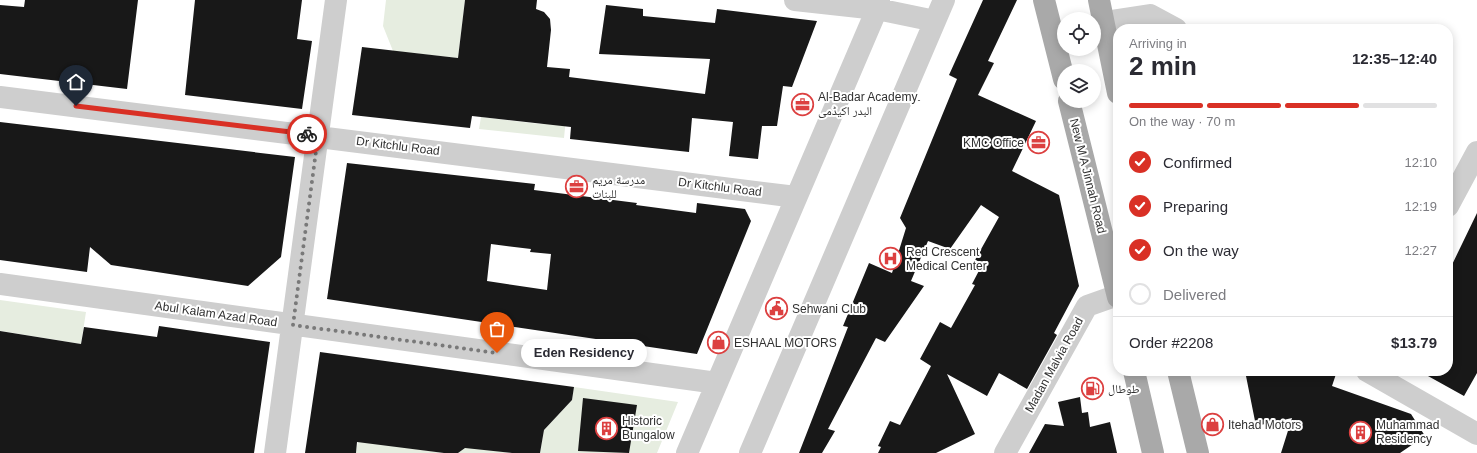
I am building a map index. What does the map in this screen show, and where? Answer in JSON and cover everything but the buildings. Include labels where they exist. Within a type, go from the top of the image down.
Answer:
[{"type":"main road","points":[[1044,0],[1060,64]]},
{"type":"main road","points":[[1099,0],[1113,68]]},
{"type":"main road","name":"New M A Jinnah Road","points":[[1071,108],[1113,276]]},
{"type":"main road","points":[[1135,376],[1153,453]]},
{"type":"main road","points":[[1179,376],[1198,453]]},
{"type":"street","points":[[275,453],[336,0]]},
{"type":"street","points":[[795,0],[878,4],[935,21]]},
{"type":"street","points":[[750,453],[944,0]]},
{"type":"street","points":[[686,453],[878,4]]},
{"type":"street","points":[[1104,22],[1150,15],[1167,24]]},
{"type":"street","name":"Dr Kitchlu Road","points":[[0,96],[796,196]]},
{"type":"street","points":[[1453,197],[1477,152]]},
{"type":"street","name":"Abul Kalam Azad Road","points":[[0,284],[717,383]]},
{"type":"street","name":"Madan Malvia Road","points":[[1005,453],[1087,306],[1113,298]]},
{"type":"street","points":[[1376,376],[1477,434]]},
{"type":"shaded area","points":[[386,0],[465,0],[458,58],[393,51],[383,26]]},
{"type":"shaded area","points":[[481,117],[540,124],[566,118],[564,138],[479,129]]},
{"type":"shaded area","points":[[0,300],[86,312],[81,344],[1,331],[0,333]]},
{"type":"shaded area","points":[[574,387],[678,402],[657,453],[540,453],[544,430],[572,400]]},
{"type":"shaded area","points":[[358,441],[444,453],[356,453]]},
{"type":"shaded area","points":[[466,447],[512,453],[458,453]]},
{"type":"way so far","points":[[307,134],[318,136],[293,325],[497,353]]},
{"type":"place","name":"Al-Badar Academy۔ البدر اکیڈمی","points":[[803,104]]},
{"type":"place","name":"KMC Office","points":[[1039,143]]},
{"type":"place","name":"مدرسة مريم للبنات","points":[[576,187]]},
{"type":"place","name":"Red Crescent Medical Center","points":[[890,259]]},
{"type":"place","name":"Sehwani Club","points":[[777,309]]},
{"type":"place","name":"ESHAAL MOTORS","points":[[719,343]]},
{"type":"place","name":"Eden Residency","points":[[497,353]]},
{"type":"place","name":"طوطال","points":[[1092,389]]},
{"type":"place","name":"Itehad Motors","points":[[1212,425]]},
{"type":"place","name":"Historic Bungalow","points":[[607,428]]},
{"type":"place","name":"Muhammad Residency","points":[[1360,432]]},
{"type":"route","points":[[76,106],[307,134]]}]
